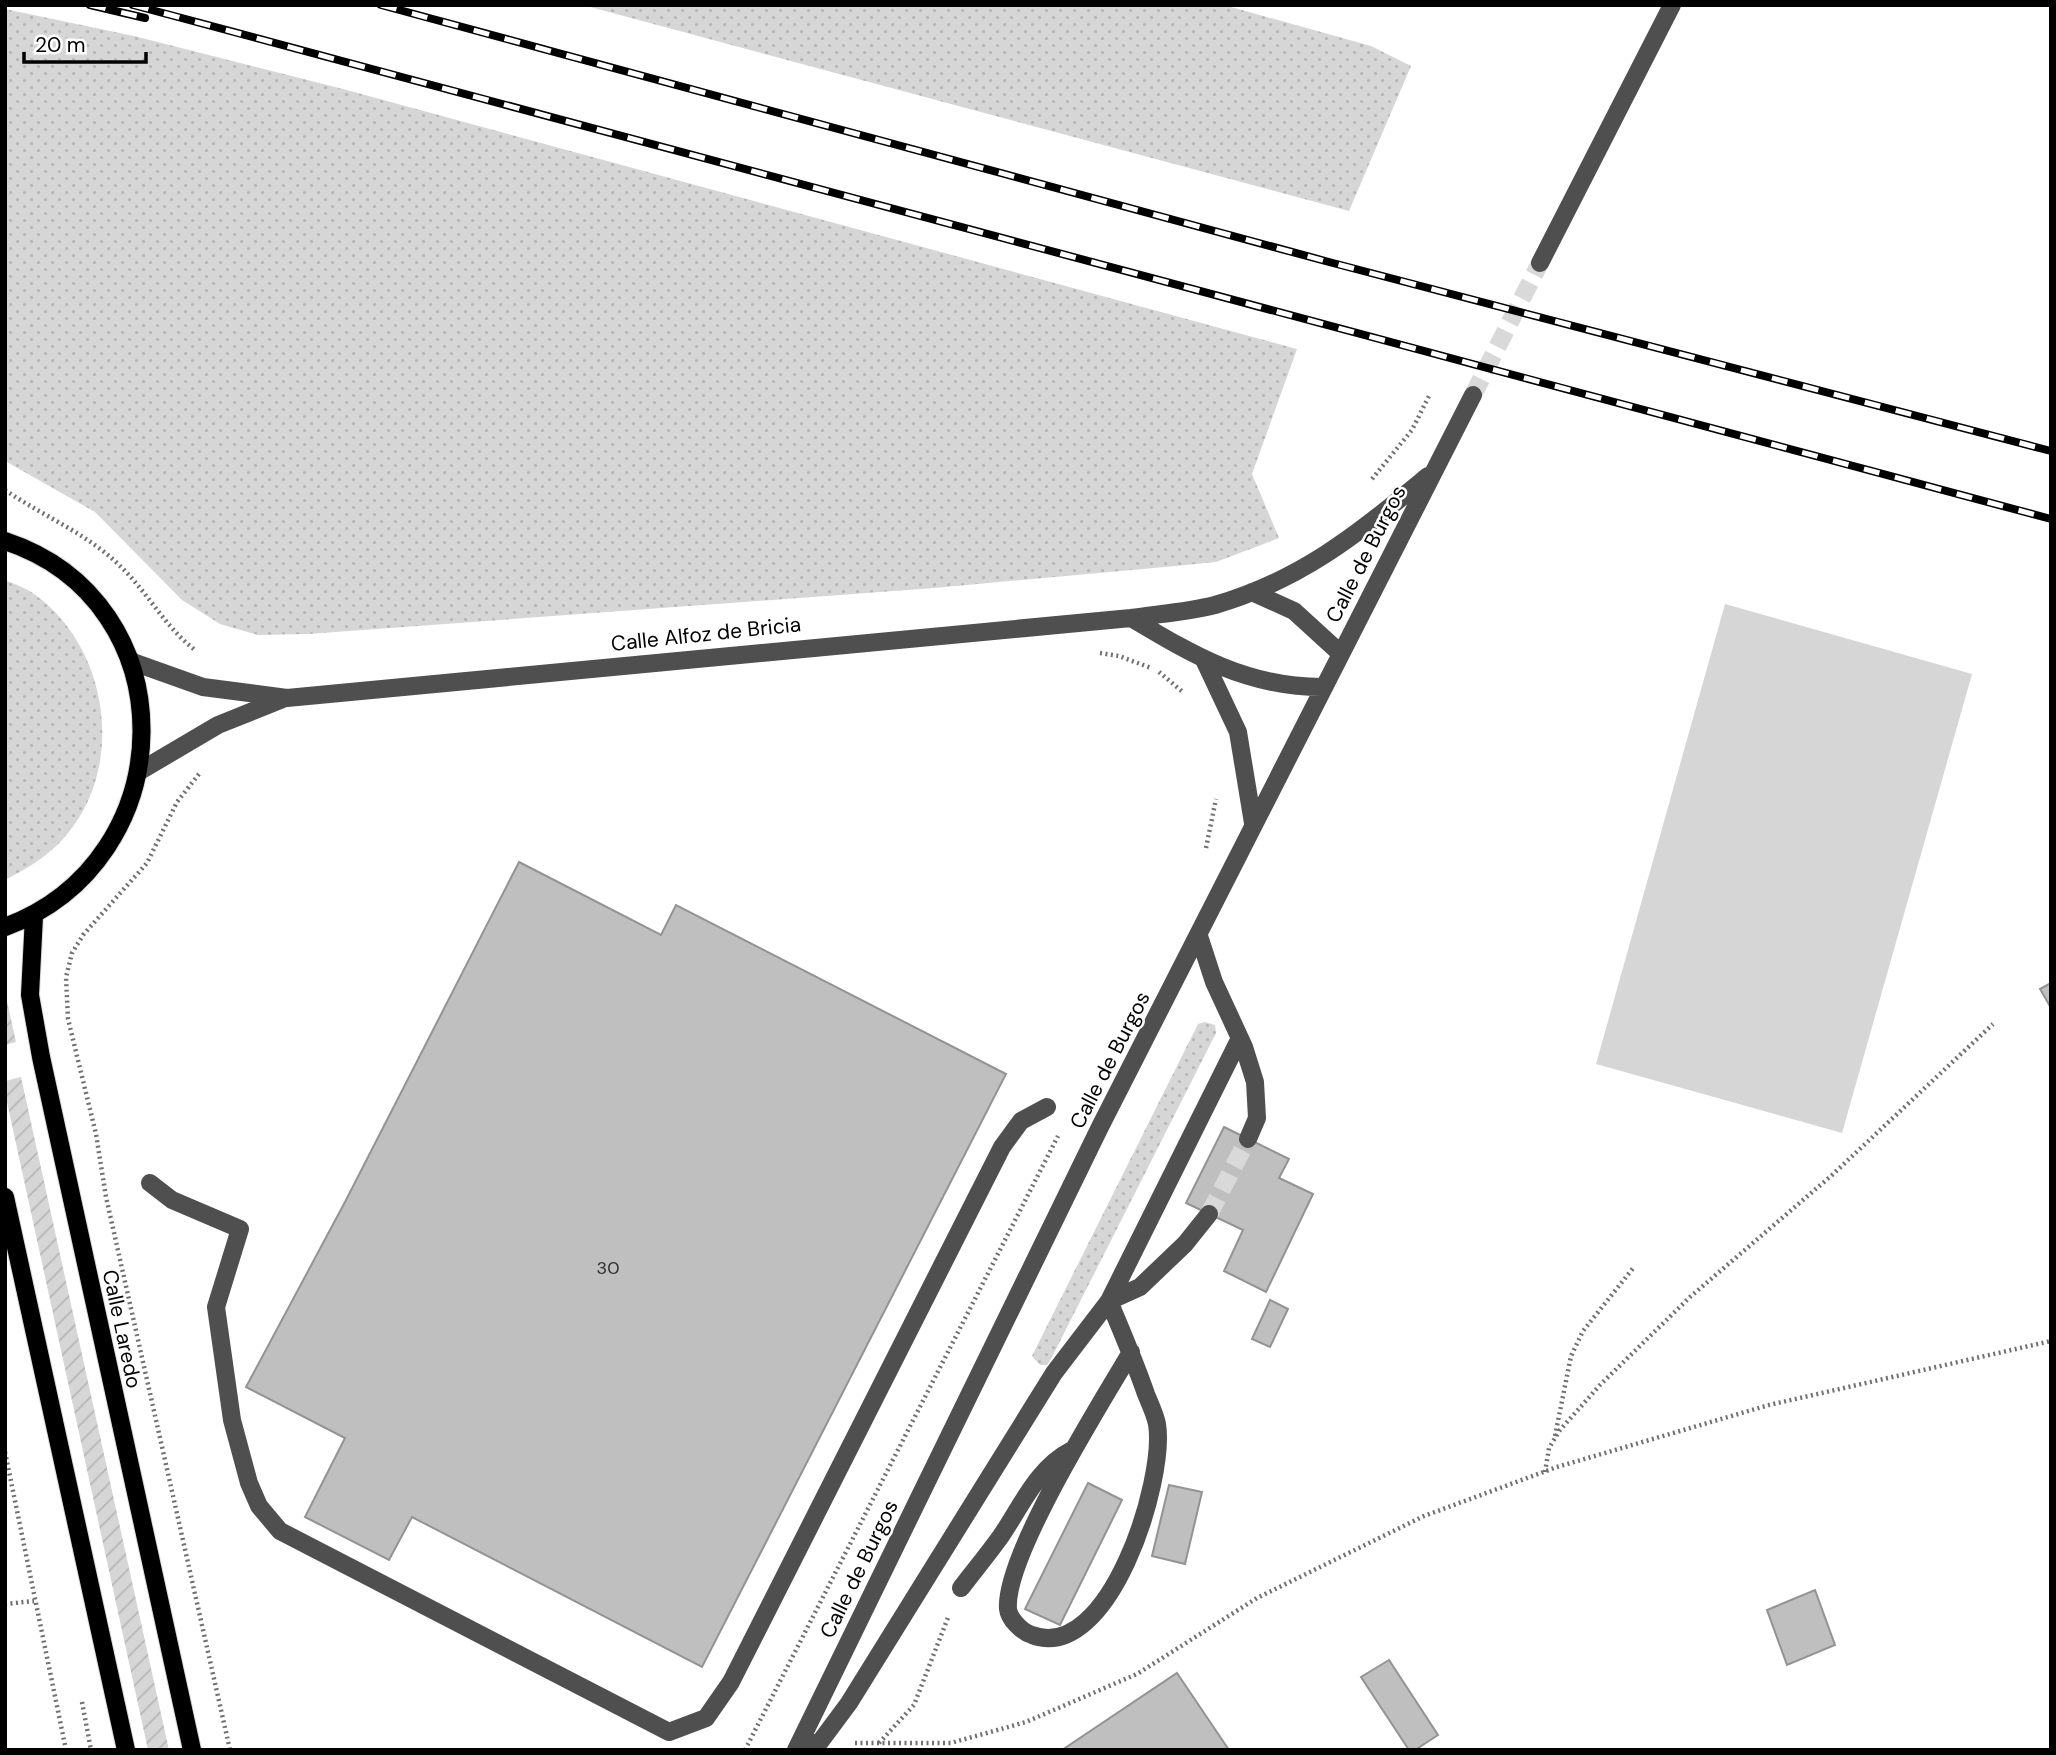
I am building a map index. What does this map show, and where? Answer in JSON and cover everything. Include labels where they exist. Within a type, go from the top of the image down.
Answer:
[{"type":"main road","points":[[5,541],[25,548],[70,576],[106,615],[130,662],[142,715],[140,771],[127,815],[104,855],[72,889],[34,916],[5,927]]},
{"type":"main road","name":"Calle Laredo","points":[[34,916],[30,995],[41,1057],[192,1750]]},
{"type":"main road","points":[[5,1197],[126,1750]]},
{"type":"street","points":[[1540,263],[1672,5]]},
{"type":"street","name":"Calle de Burgos","points":[[797,1748],[1100,1127],[1473,395]]},
{"type":"street","name":"Calle Alfoz de Bricia","points":[[130,662],[203,687],[287,698],[1130,618],[1213,606],[1294,575],[1331,554],[1433,472]]},
{"type":"street","points":[[1252,592],[1294,611],[1340,653]]},
{"type":"street","points":[[1130,618],[1205,662],[1292,687],[1322,687]]},
{"type":"street","points":[[1205,662],[1238,732],[1254,823]]},
{"type":"street","name":"Calle Alfoz de Bricia","points":[[140,771],[218,725],[287,698]]},
{"type":"street","points":[[1199,936],[1214,982],[1240,1038],[1255,1082],[1257,1118],[1248,1139]]},
{"type":"street","points":[[797,1748],[820,1742],[849,1703],[1054,1373],[1109,1301],[1240,1038]]},
{"type":"street","points":[[150,1183],[172,1200],[240,1229],[216,1307],[232,1420],[249,1483],[258,1506],[281,1531],[669,1732],[706,1718],[732,1682],[1002,1147],[1021,1121],[1047,1107]]},
{"type":"street","points":[[1109,1301],[1140,1287],[1185,1244],[1209,1214]]},
{"type":"street","points":[[1109,1301],[1131,1352],[1157,1425],[1146,1506],[1132,1552],[1103,1605],[1076,1632],[1050,1640],[1028,1634],[1014,1622],[1008,1610],[1013,1580],[1024,1550],[1075,1448],[1131,1352]]},
{"type":"street","points":[[961,1588],[1000,1537],[1042,1472],[1058,1457],[1075,1448]]},
{"type":"path","points":[[1370,480],[1412,430],[1430,394]]},
{"type":"path","points":[[5,491],[88,540],[120,565],[177,636],[204,657]]},
{"type":"path","points":[[1087,652],[1119,656],[1154,669],[1185,694]]},
{"type":"path","points":[[1203,858],[1213,823],[1216,797]]},
{"type":"path","points":[[1554,1440],[1600,1385],[1690,1297],[1831,1176],[1993,1024]]},
{"type":"path","points":[[746,1750],[1060,1132]]},
{"type":"path","points":[[1545,1472],[1571,1356],[1583,1331],[1634,1267]]},
{"type":"path","points":[[820,1742],[951,1747],[1026,1722],[1137,1674],[1269,1592],[1424,1516],[1545,1472],[1769,1405],[2051,1341]]},
{"type":"path","points":[[5,1452],[66,1750]]},
{"type":"path","points":[[879,1744],[914,1705],[961,1588]]},
{"type":"path","points":[[5,1604],[34,1601]]},
{"type":"shaded area","points":[[583,5],[1224,5],[1371,46],[1411,66],[1349,211]]},
{"type":"shaded area","points":[[5,9],[134,36],[343,89],[1297,349],[1252,474],[1279,538],[1216,562],[934,588],[308,634],[258,635],[220,624],[182,600],[95,512],[5,461]]},
{"type":"shaded area","points":[[5,580],[34,594],[58,616],[78,642],[92,672],[100,704],[102,736],[99,769],[89,800],[72,828],[41,858],[5,880]]},
{"type":"shaded area","points":[[1725,604],[1972,674],[1842,1133],[1596,1064]]},
{"type":"shaded area","points":[[5,957],[7,1001],[16,1042],[5,1045]]},
{"type":"shaded area","points":[[1205,1022],[1215,1025],[1216,1033],[1051,1359],[1047,1365],[1040,1365],[1032,1356],[1198,1024]]},
{"type":"shaded area","points":[[21,1077],[169,1750],[148,1750],[5,1093],[5,1081]]},
{"type":"building","points":[[519,862],[661,935],[676,905],[1006,1074],[702,1667],[412,1517],[389,1560],[305,1517],[345,1438],[246,1387],[345,1202]]},
{"type":"building","points":[[2051,983],[2051,1008],[2040,989]]},
{"type":"building","points":[[1224,1127],[1289,1159],[1279,1178],[1313,1194],[1266,1292],[1224,1271],[1243,1230],[1186,1203]]},
{"type":"building","points":[[1270,1300],[1288,1309],[1270,1347],[1252,1339]]},
{"type":"building","points":[[1088,1483],[1122,1500],[1060,1625],[1025,1609]]},
{"type":"building","points":[[1169,1485],[1202,1492],[1185,1564],[1152,1556]]},
{"type":"building","points":[[1815,1590],[1835,1645],[1787,1665],[1767,1610]]},
{"type":"building","points":[[1389,1660],[1438,1735],[1415,1750],[1409,1750],[1361,1677]]},
{"type":"building","points":[[1177,1673],[1229,1750],[1062,1750]]},
{"type":"tunnel","points":[[1473,395],[1540,263]]},
{"type":"tunnel","points":[[1209,1214],[1248,1139]]},
{"type":"railway","points":[[90,5],[145,18]]},
{"type":"railway","points":[[133,5],[2051,519]]},
{"type":"railway","points":[[381,5],[1329,262],[2051,451]]}]
